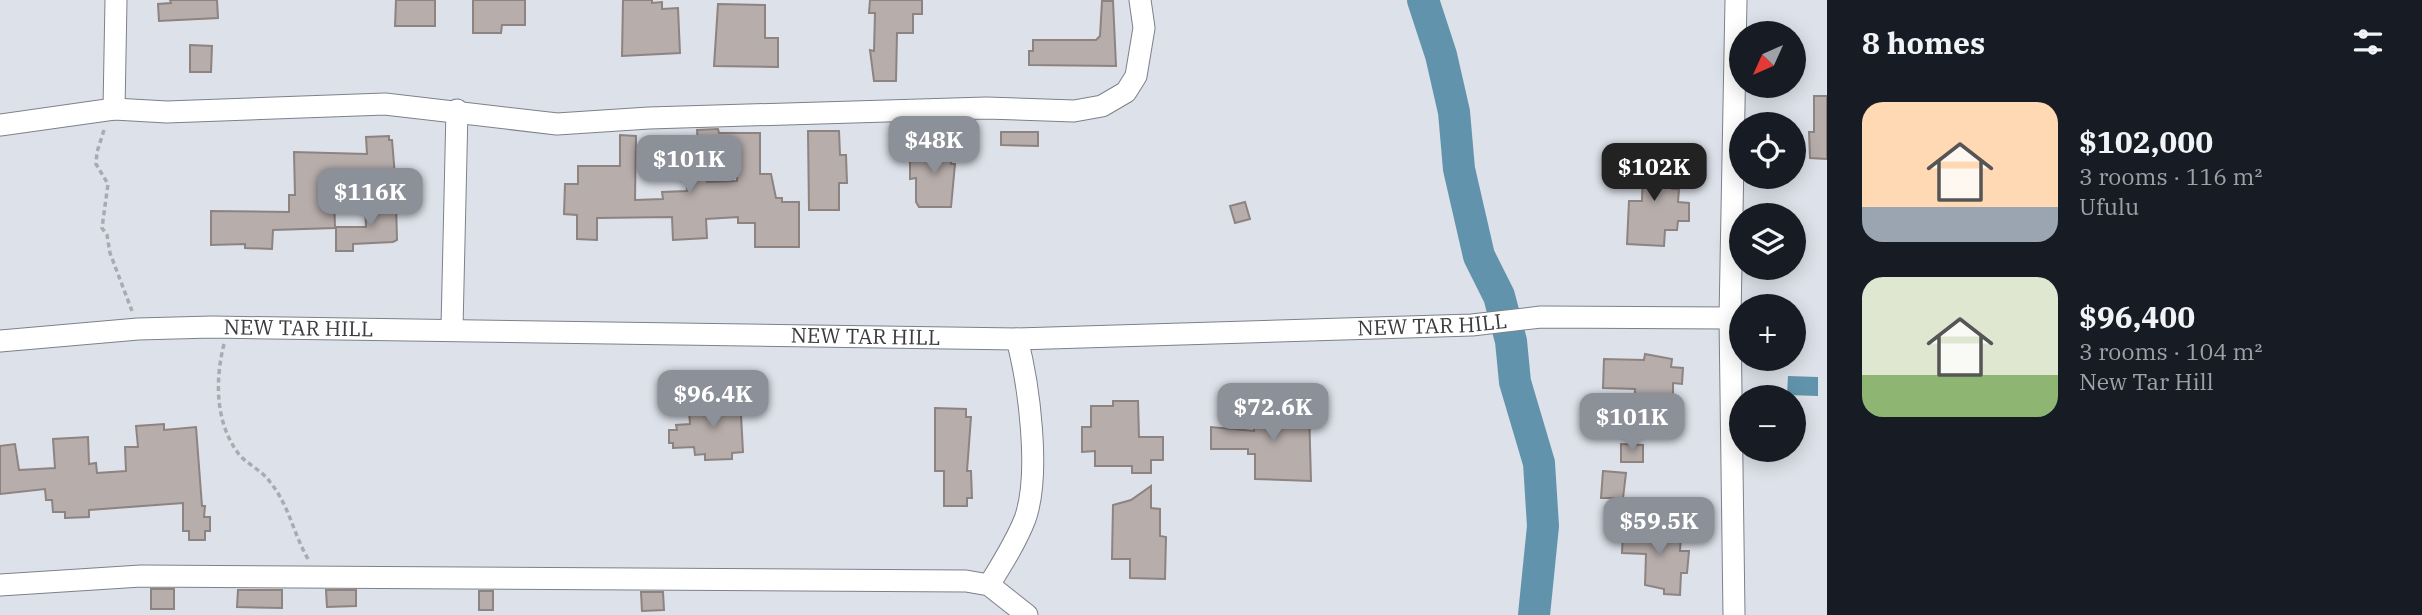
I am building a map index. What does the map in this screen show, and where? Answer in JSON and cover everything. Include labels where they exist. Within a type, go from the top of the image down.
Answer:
[{"type":"street","points":[[114,109],[116,0]]},
{"type":"street","points":[[0,125],[114,109],[167,112],[385,104],[573,124],[658,117],[986,108],[1074,111],[1102,106],[1126,92],[1136,76],[1144,28],[1140,0]]},
{"type":"street","points":[[1730,294],[1736,0]]},
{"type":"street","points":[[452,328],[457,110]]},
{"type":"street","name":"NEW TAR HILL","points":[[0,341],[138,329],[212,327],[452,328],[1017,339],[1472,325],[1541,317],[1729,318]]},
{"type":"street","points":[[989,585],[1025,519],[1032,490],[1027,377],[1017,339]]},
{"type":"street","points":[[1731,371],[1734,615]]},
{"type":"street","points":[[0,585],[141,576],[966,581],[989,585],[1027,615]]},
{"type":"path","points":[[114,109],[97,152],[96,164],[108,184],[102,228],[107,235],[113,265],[138,329]]},
{"type":"path","points":[[212,327],[220,334],[224,343],[216,372],[223,425],[239,455],[270,480],[291,514],[298,540],[318,576]]},
{"type":"water","points":[[1788,376],[1818,377],[1818,396],[1806,396],[1806,385],[1788,385]]},
{"type":"building","points":[[170,0],[217,0],[218,18],[159,21],[158,4],[171,3]]},
{"type":"building","points":[[396,0],[435,0],[435,26],[395,26]]},
{"type":"building","points":[[473,0],[525,0],[525,25],[502,25],[501,33],[473,33]]},
{"type":"building","points":[[623,0],[652,0],[652,3],[662,2],[662,9],[678,8],[680,53],[622,56]]},
{"type":"building","points":[[870,0],[922,0],[922,14],[913,14],[913,33],[897,33],[896,81],[874,81],[870,50],[874,51],[875,13],[869,13]]},
{"type":"building","points":[[1102,1],[1113,1],[1116,66],[1029,65],[1029,51],[1033,51],[1033,40],[1096,40],[1100,36]]},
{"type":"building","points":[[718,4],[765,5],[765,38],[778,38],[778,67],[714,66]]},
{"type":"building","points":[[190,45],[212,46],[211,72],[190,72]]},
{"type":"building","points":[[1814,96],[1827,96],[1827,159],[1810,158],[1809,132],[1814,132]]},
{"type":"building","points":[[718,129],[719,133],[760,133],[760,174],[771,174],[776,198],[782,198],[782,202],[799,202],[799,247],[755,247],[755,223],[738,223],[738,217],[706,219],[707,238],[673,240],[672,217],[597,218],[597,240],[577,239],[577,215],[564,214],[565,184],[578,184],[578,166],[620,166],[620,135],[636,136],[635,200],[663,199],[662,192],[687,191],[686,163],[706,162],[707,182],[737,181],[737,152],[699,154],[697,130]]},
{"type":"building","points":[[808,131],[839,131],[840,155],[846,155],[847,183],[839,183],[839,210],[809,210]]},
{"type":"building","points":[[1001,132],[1038,132],[1038,146],[1001,145]]},
{"type":"building","points":[[389,136],[389,140],[392,140],[395,176],[364,177],[365,196],[334,197],[335,228],[273,230],[272,249],[245,248],[245,244],[211,245],[211,211],[289,212],[289,195],[295,195],[294,152],[367,154],[366,137]]},
{"type":"building","points":[[929,142],[951,142],[951,164],[955,164],[951,207],[919,207],[916,202],[916,178],[910,179],[910,161],[919,161],[921,152],[927,151]]},
{"type":"building","points":[[1630,153],[1665,154],[1665,167],[1672,167],[1672,189],[1679,189],[1678,202],[1689,203],[1689,221],[1678,221],[1677,230],[1665,230],[1664,246],[1627,244],[1629,201],[1642,201],[1643,170],[1630,169]]},
{"type":"building","points":[[1245,202],[1250,219],[1235,223],[1230,206]]},
{"type":"building","points":[[396,204],[397,240],[353,244],[353,251],[336,251],[336,227],[366,227],[365,205]]},
{"type":"building","points":[[1645,354],[1672,359],[1671,367],[1683,368],[1682,384],[1673,383],[1673,399],[1668,399],[1667,406],[1634,405],[1635,389],[1603,388],[1604,359],[1644,360]]},
{"type":"building","points":[[740,396],[743,452],[732,453],[732,459],[705,460],[705,454],[695,455],[694,447],[673,448],[673,443],[669,443],[669,430],[677,430],[676,425],[690,424],[689,411],[712,410],[712,397]]},
{"type":"building","points":[[1113,401],[1138,401],[1139,437],[1163,437],[1163,460],[1151,460],[1151,473],[1132,473],[1132,466],[1095,466],[1095,451],[1082,452],[1082,427],[1091,427],[1091,406],[1113,406]]},
{"type":"building","points":[[1272,404],[1272,409],[1309,409],[1311,481],[1255,479],[1255,454],[1248,454],[1248,449],[1211,449],[1211,427],[1254,431],[1254,405]]},
{"type":"building","points":[[935,408],[966,409],[966,417],[971,417],[967,471],[971,471],[972,498],[967,498],[967,506],[944,506],[944,471],[935,471]]},
{"type":"building","points":[[164,424],[164,430],[196,427],[202,506],[205,506],[204,517],[210,517],[210,531],[205,531],[205,540],[189,540],[189,531],[183,531],[183,503],[89,510],[89,517],[65,518],[65,512],[53,512],[52,500],[46,500],[45,489],[0,494],[0,446],[15,444],[19,470],[55,468],[53,439],[88,437],[89,464],[96,463],[97,473],[126,471],[125,447],[138,447],[136,426]]},
{"type":"building","points":[[1621,444],[1643,445],[1643,462],[1621,462]]},
{"type":"building","points":[[1603,471],[1626,473],[1623,498],[1601,498]]},
{"type":"building","points":[[1151,486],[1151,508],[1160,509],[1160,536],[1166,537],[1165,579],[1130,578],[1130,559],[1112,559],[1113,505],[1131,500]]},
{"type":"building","points":[[1651,528],[1674,529],[1674,533],[1681,534],[1680,551],[1689,551],[1687,573],[1681,573],[1680,595],[1664,594],[1664,589],[1645,585],[1646,554],[1622,553],[1623,531],[1651,533]]},
{"type":"building","points":[[151,589],[174,589],[174,609],[151,609]]},
{"type":"building","points":[[238,590],[282,590],[282,608],[237,607]]},
{"type":"building","points":[[326,590],[356,590],[356,606],[327,607]]},
{"type":"building","points":[[479,591],[493,591],[493,610],[479,610]]},
{"type":"building","points":[[641,592],[663,592],[664,610],[642,611]]},
{"type":"waterway","points":[[1423,0],[1441,55],[1454,112],[1459,169],[1479,256],[1499,296],[1511,341],[1515,382],[1539,463],[1543,526],[1534,615]]}]
